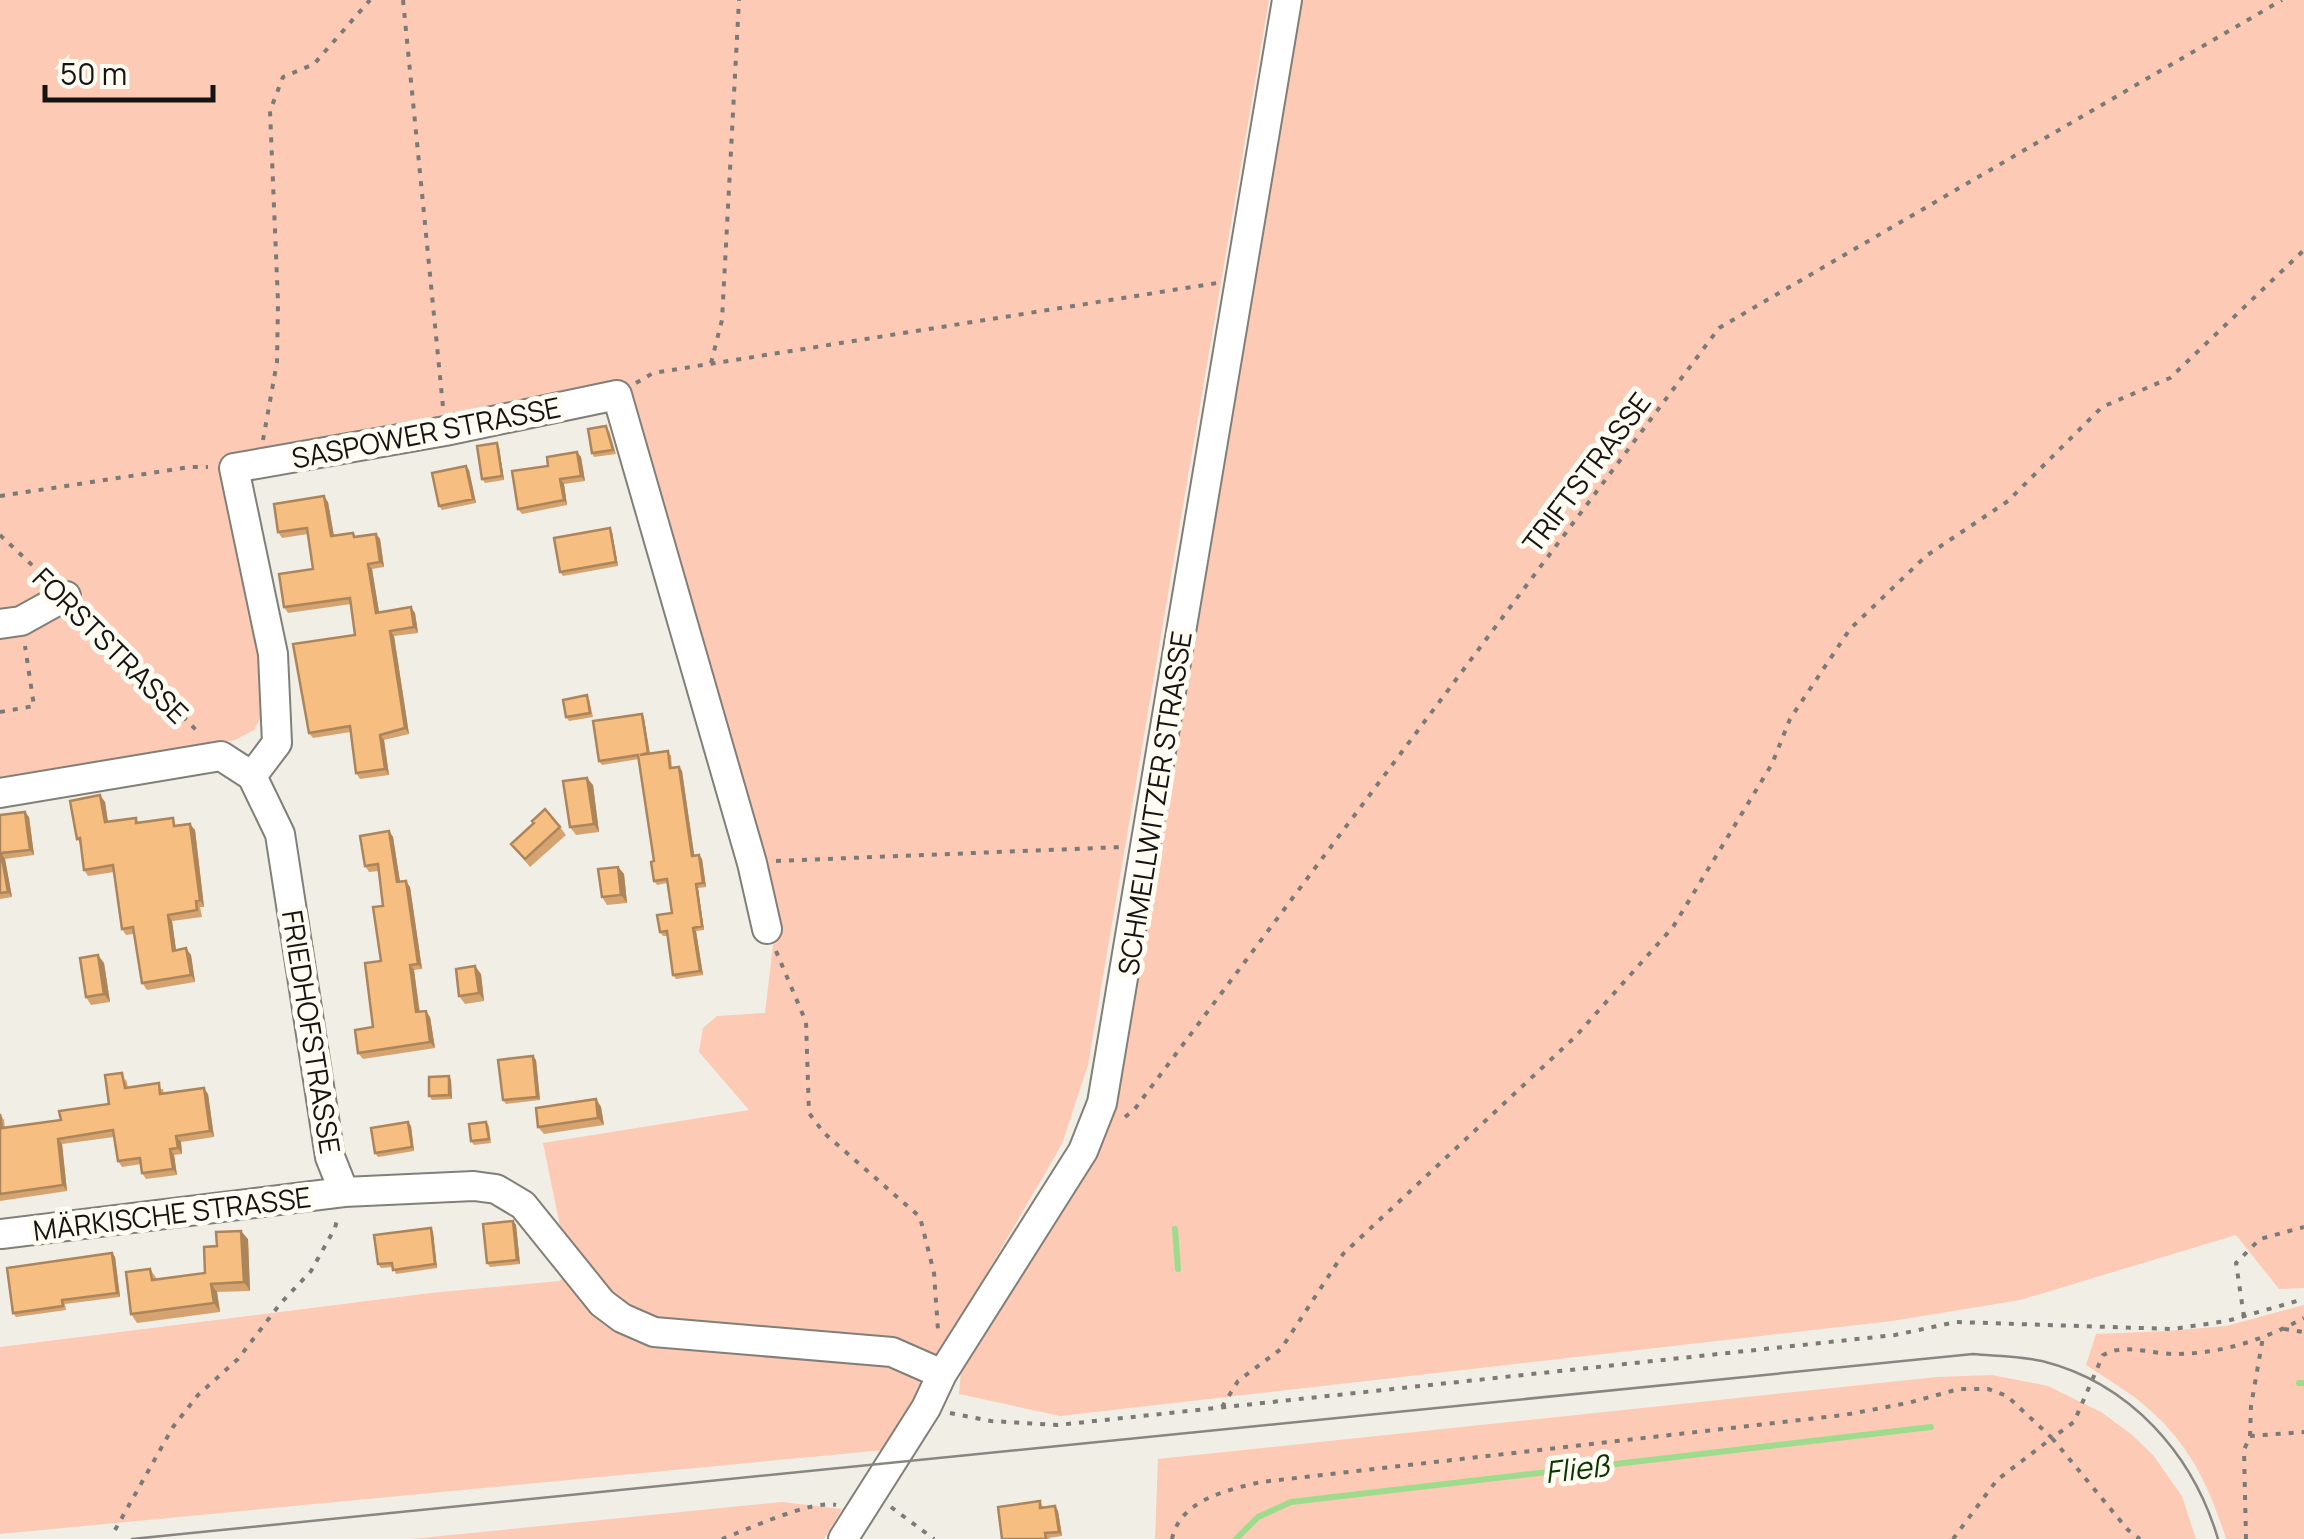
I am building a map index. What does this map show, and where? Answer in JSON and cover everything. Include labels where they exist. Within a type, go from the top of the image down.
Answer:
[{"type":"street","name":"SCHMELLWITZER STRASSE","points":[[842,1539],[1083,1151],[1102,1103],[1286,0]]},
{"type":"street","name":"SASPOWER STRASSE","points":[[245,466],[445,432],[617,395]]},
{"type":"street","points":[[617,395],[752,862],[767,929]]},
{"type":"street","points":[[221,756],[252,776],[277,742],[274,654],[245,466]]},
{"type":"street","points":[[11,623],[66,596]]},
{"type":"street","name":"FORSTSTRASSE","points":[[0,792],[221,756]]},
{"type":"street","name":"FRIEDHOFSTRASSE","points":[[252,776],[280,834],[330,1157],[344,1192],[474,1186],[496,1189],[523,1205],[602,1303],[622,1318],[654,1332],[892,1352],[942,1374]]},
{"type":"street","name":"MÄRKISCHE STRASSE","points":[[0,1234],[344,1192]]},
{"type":"path","points":[[0,496],[190,467],[245,466],[266,425],[277,362],[270,111],[283,77],[314,64],[370,0]]},
{"type":"path","points":[[403,0],[445,432]]},
{"type":"path","points":[[711,364],[722,320],[738,0]]},
{"type":"path","name":"TRIFTSTRASSE","points":[[1121,1120],[1134,1110],[1719,328],[2282,0]]},
{"type":"path","points":[[1222,1407],[1238,1382],[1280,1349],[1343,1254],[1575,1037],[1673,927],[1772,764],[1790,718],[1850,629],[1926,556],[2008,501],[2102,407],[2170,378],[2304,250]]},
{"type":"path","points":[[617,395],[653,373],[1241,280]]},
{"type":"path","name":"FORSTSTRASSE","points":[[0,536],[66,596],[221,756]]},
{"type":"path","points":[[0,712],[34,706],[11,623]]},
{"type":"path","points":[[752,862],[1147,846]]},
{"type":"path","points":[[767,929],[806,1022],[809,1114],[920,1217],[934,1273],[942,1374]]},
{"type":"path","points":[[115,1530],[173,1427],[198,1395],[238,1359],[311,1270],[335,1228],[344,1192]]},
{"type":"path","points":[[2244,1316],[2236,1263],[2260,1239],[2304,1227]]},
{"type":"path","points":[[926,1408],[990,1422],[1058,1425],[1895,1335],[1956,1322],[2172,1329],[2227,1322],[2304,1299]]},
{"type":"path","points":[[1954,1539],[1997,1480],[2074,1422],[2103,1356],[2119,1349],[2168,1354],[2217,1351],[2240,1346],[2304,1318]]},
{"type":"path","points":[[2284,1328],[2304,1332]]},
{"type":"path","points":[[2246,1539],[2244,1450],[2250,1436],[2263,1337]]},
{"type":"path","points":[[1172,1539],[1185,1512],[1226,1490],[1261,1482],[1844,1414],[1960,1389],[1988,1389],[2006,1396],[2052,1438],[2128,1530],[2140,1539]]},
{"type":"path","points":[[2250,1436],[2304,1432]]},
{"type":"path","points":[[722,1539],[794,1512],[829,1503],[866,1501],[934,1539]]},
{"type":"shaded area","points":[[0,0],[1269,0],[1088,1065],[1062,1144],[884,1450],[0,1534],[0,1347],[431,1293],[559,1281],[579,1265],[560,1226],[543,1143],[749,1110],[699,1052],[703,1028],[717,1016],[765,1013],[777,911],[630,386],[224,460],[260,660],[263,713],[254,730],[235,740],[0,781]]},
{"type":"shaded area","points":[[1301,0],[2304,0],[2304,1288],[2279,1289],[2236,1235],[2020,1300],[1892,1321],[1060,1416],[959,1394],[961,1372],[1091,1165],[1124,1056]]},
{"type":"shaded area","points":[[2304,1305],[2304,1539],[2226,1539],[2206,1486],[2177,1439],[2144,1404],[2086,1365],[2096,1334],[2226,1326]]},
{"type":"shaded area","points":[[1992,1375],[2048,1386],[2101,1412],[2131,1434],[2153,1455],[2182,1496],[2196,1539],[1155,1539],[1158,1459],[1937,1377]]},
{"type":"shaded area","points":[[782,1502],[842,1509],[824,1539],[411,1539]]},
{"type":"building","points":[[606,426],[613,450],[592,453],[588,429]]},
{"type":"building","points":[[497,443],[502,476],[482,479],[477,446]]},
{"type":"building","points":[[577,452],[581,476],[560,479],[564,500],[518,509],[512,471],[548,466],[547,457]]},
{"type":"building","points":[[466,466],[473,499],[439,506],[432,473]]},
{"type":"building","points":[[324,496],[331,536],[376,534],[380,562],[368,564],[376,613],[411,607],[414,627],[390,631],[405,728],[380,735],[385,769],[356,773],[350,726],[309,733],[293,644],[355,635],[350,598],[284,607],[279,574],[313,569],[307,528],[278,532],[274,504]]},
{"type":"building","points":[[610,528],[616,562],[560,572],[554,538]]},
{"type":"building","points":[[587,695],[590,713],[566,717],[563,700]]},
{"type":"building","points":[[642,714],[648,753],[640,755],[668,751],[670,768],[679,767],[692,856],[699,855],[703,883],[696,884],[702,926],[693,928],[700,971],[673,975],[667,931],[660,932],[657,915],[672,913],[667,879],[654,881],[638,755],[599,761],[593,721]]},
{"type":"building","points":[[587,778],[594,824],[570,827],[563,781]]},
{"type":"building","points":[[100,795],[105,822],[173,818],[174,826],[190,824],[200,900],[196,901],[197,910],[168,915],[173,951],[186,948],[191,975],[142,983],[133,927],[122,929],[113,865],[84,870],[70,801]]},
{"type":"building","points":[[545,809],[560,827],[525,859],[511,844]]},
{"type":"building","points":[[25,812],[30,850],[1,853],[8,892],[0,893],[0,815]]},
{"type":"building","points":[[389,831],[397,882],[406,881],[418,964],[410,965],[416,1012],[426,1011],[430,1042],[358,1053],[355,1030],[373,1027],[365,963],[381,961],[373,907],[383,906],[378,864],[365,866],[360,836]]},
{"type":"building","points":[[618,867],[621,895],[602,897],[598,869]]},
{"type":"building","points":[[98,955],[104,994],[86,997],[80,958]]},
{"type":"building","points":[[475,966],[479,993],[459,996],[456,969]]},
{"type":"building","points":[[533,1056],[537,1097],[503,1100],[498,1060]]},
{"type":"building","points":[[122,1073],[125,1088],[159,1083],[160,1094],[204,1088],[210,1131],[176,1136],[178,1148],[170,1149],[173,1169],[142,1173],[140,1158],[118,1161],[113,1130],[58,1139],[63,1185],[0,1194],[0,1114],[2,1128],[61,1120],[59,1111],[109,1104],[105,1075]]},
{"type":"building","points":[[449,1076],[449,1095],[429,1096],[429,1077]]},
{"type":"building","points":[[596,1099],[598,1118],[538,1127],[536,1108]]},
{"type":"building","points":[[408,1122],[412,1147],[375,1153],[371,1128]]},
{"type":"building","points":[[486,1122],[489,1139],[471,1141],[469,1124]]},
{"type":"building","points":[[513,1221],[517,1260],[487,1263],[483,1224]]},
{"type":"building","points":[[431,1228],[435,1264],[393,1270],[392,1263],[378,1264],[374,1235]]},
{"type":"building","points":[[241,1231],[244,1282],[211,1284],[214,1303],[131,1314],[126,1272],[150,1269],[152,1280],[205,1273],[204,1247],[217,1246],[216,1232]]},
{"type":"building","points":[[112,1253],[117,1293],[62,1300],[63,1306],[13,1313],[7,1268]]},
{"type":"building","points":[[1040,1501],[1040,1508],[1055,1506],[1059,1532],[1045,1533],[1046,1539],[1002,1539],[998,1507]]},
{"type":"waterway","name":"Fließ","points":[[1175,1229],[1178,1269]]},
{"type":"waterway","name":"Fließ","points":[[2299,1383],[2304,1383]]},
{"type":"waterway","name":"Fließ","points":[[1236,1539],[1258,1517],[1291,1502],[1931,1427]]},
{"type":"tram line","points":[[132,1539],[1973,1354],[2042,1361],[2074,1371],[2130,1405],[2175,1451],[2207,1508],[2218,1539]]}]
